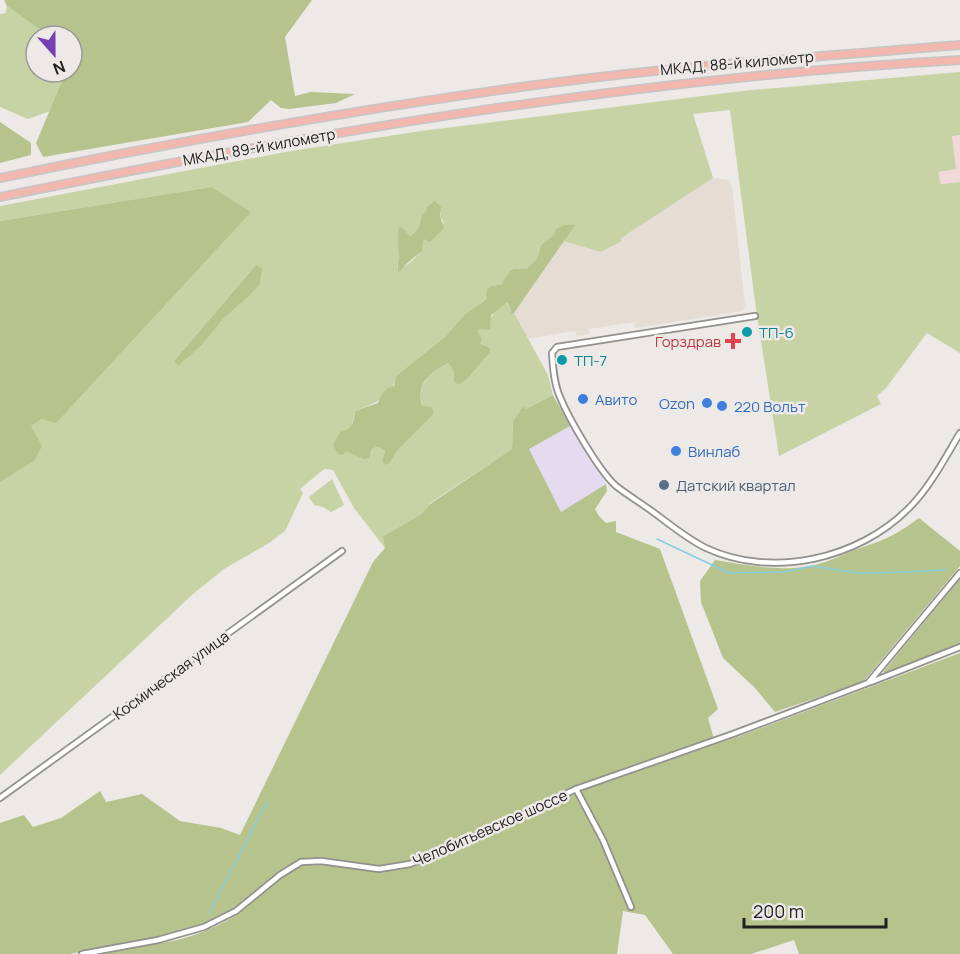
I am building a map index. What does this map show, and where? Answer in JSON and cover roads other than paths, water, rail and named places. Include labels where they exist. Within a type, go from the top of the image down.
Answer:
[{"type":"highway","name":"МКАД, 88-й километр","points":[[514,88],[705,65],[960,45]]},
{"type":"highway","name":"МКАД, 88-й километр","points":[[518,104],[802,72],[960,60]]},
{"type":"highway","name":"МКАД, 89-й километр","points":[[0,178],[291,123],[514,88]]},
{"type":"highway","name":"МКАД, 89-й километр","points":[[0,197],[307,138],[518,104]]},
{"type":"street","points":[[755,316],[557,347],[552,353],[555,380],[560,396],[603,471],[616,486],[700,544],[734,558],[770,563],[809,559],[852,546],[894,522],[909,508],[936,472],[960,433]]},
{"type":"street","name":"Космическая улица","points":[[0,798],[342,551]]},
{"type":"street","points":[[868,683],[960,573]]},
{"type":"street","name":"Челобитьевское шоссе","points":[[82,954],[158,940],[204,927],[236,912],[280,875],[301,862],[321,861],[379,869],[410,864],[459,845],[576,789],[734,734],[960,648]]},
{"type":"street","points":[[576,789],[603,840],[631,907]]},
{"type":"waterway","points":[[657,539],[729,573],[784,572],[813,566],[857,573],[946,570]]},
{"type":"waterway","points":[[209,913],[267,802]]},
{"type":"place","name":"ТП-6","points":[[747,332]]},
{"type":"place","name":"Горздрав","points":[[733,341]]},
{"type":"place","name":"ТП-7","points":[[562,360]]},
{"type":"place","name":"Авито","points":[[583,399]]},
{"type":"place","name":"Ozon","points":[[707,403]]},
{"type":"place","name":"220 Вольт","points":[[722,406]]},
{"type":"place","name":"Винлаб","points":[[676,451]]},
{"type":"place","name":"Датский квартал","points":[[664,485]]}]
